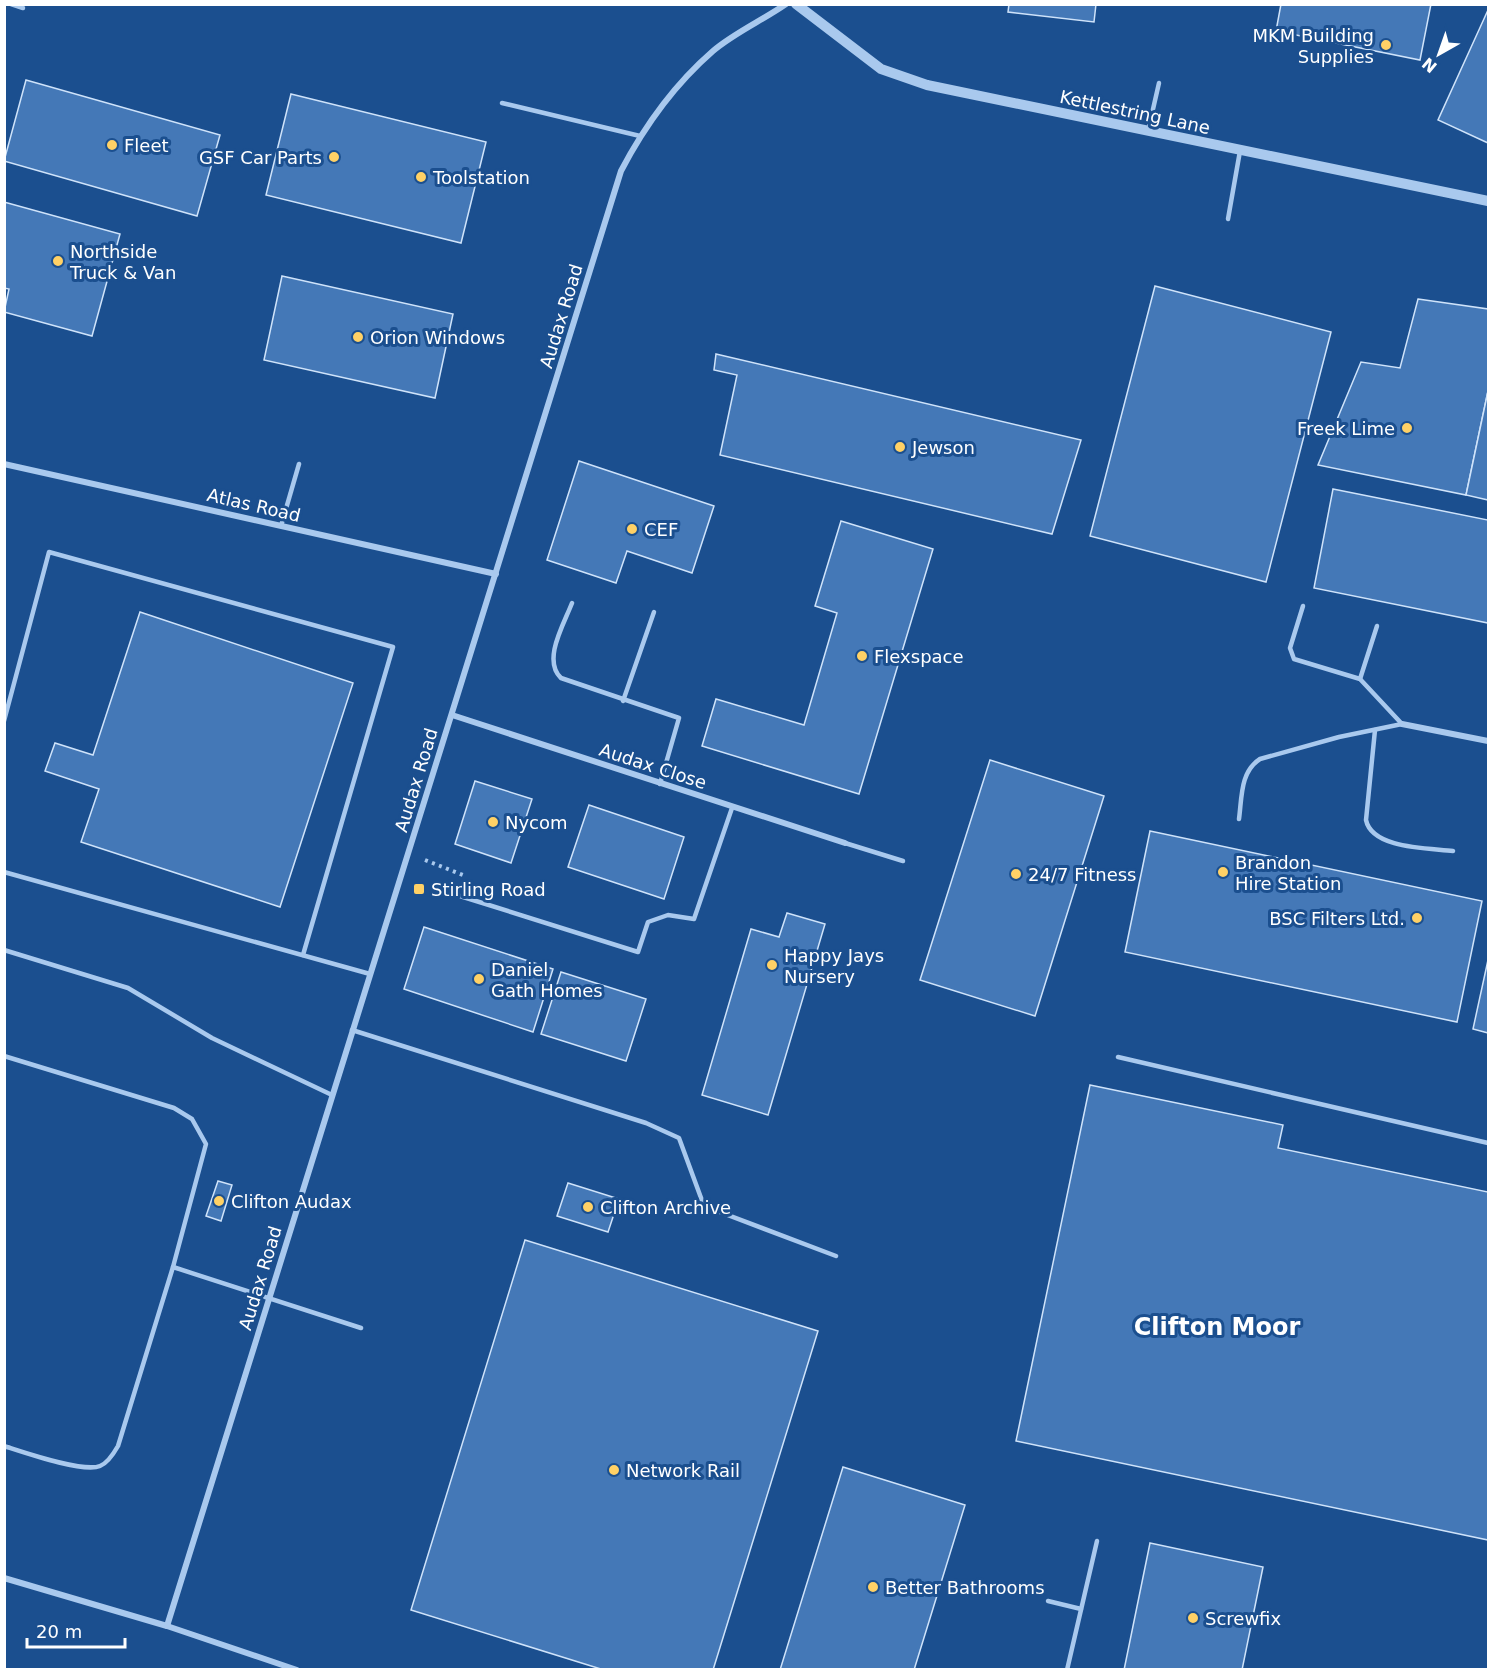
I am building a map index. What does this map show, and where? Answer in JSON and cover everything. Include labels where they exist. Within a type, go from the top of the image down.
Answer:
[{"type":"street","name":"Audax Road","points":[[167,1626],[621,171],[640,136],[659,110],[713,51],[786,4]]},
{"type":"street","name":"Kettlestring Lane","points":[[796,4],[881,69],[927,85],[1488,201]]},
{"type":"street","name":"Atlas Road","points":[[4,464],[496,574]]},
{"type":"street","name":"Audax Close","points":[[452,715],[845,843]]},
{"type":"street","points":[[1402,724],[1488,741]]},
{"type":"street","points":[[4,1578],[167,1626],[297,1670]]},
{"type":"lane","points":[[11,4],[23,8]]},
{"type":"lane","points":[[1148,131],[1159,83]]},
{"type":"lane","points":[[502,102],[640,136]]},
{"type":"lane","points":[[1228,219],[1240,151]]},
{"type":"lane","points":[[282,526],[299,464]]},
{"type":"lane","points":[[4,721],[49,552],[393,647],[303,955]]},
{"type":"lane","points":[[572,603],[554,652],[552,664],[556,673],[561,678],[623,701],[679,718],[660,784]]},
{"type":"lane","points":[[1303,606],[1290,648],[1294,659],[1360,679],[1402,724]]},
{"type":"lane","points":[[623,701],[654,612]]},
{"type":"lane","points":[[1360,679],[1377,626]]},
{"type":"lane","points":[[1239,819],[1245,775],[1252,765],[1281,753],[1402,724]]},
{"type":"lane","points":[[1375,730],[1367,827],[1384,841],[1453,852]]},
{"type":"lane","points":[[460,896],[638,952],[648,922],[668,915],[694,919],[732,808]]},
{"type":"lane","points":[[845,843],[903,861]]},
{"type":"lane","points":[[4,872],[370,974]]},
{"type":"lane","points":[[4,950],[128,988],[212,1038],[332,1095]]},
{"type":"lane","points":[[352,1030],[646,1123],[679,1138],[704,1206],[836,1256]]},
{"type":"lane","points":[[4,1056],[174,1108],[192,1119],[206,1143],[173,1266],[118,1446],[105,1463],[90,1468],[66,1464],[4,1446]]},
{"type":"lane","points":[[1118,1057],[1488,1143]]},
{"type":"lane","points":[[173,1266],[361,1328]]},
{"type":"lane","points":[[1067,1670],[1097,1541]]},
{"type":"lane","points":[[1048,1601],[1081,1609]]},
{"type":"path","points":[[409,854],[467,877],[460,896]]},
{"type":"building","points":[[1009,4],[1096,4],[1094,22],[1008,12]]},
{"type":"building","name":"MKM Building Supplies","points":[[1281,4],[1431,4],[1420,60],[1276,31]]},
{"type":"building","points":[[1488,10],[1488,143],[1438,120]]},
{"type":"building","name":"Fleet","points":[[26,80],[220,135],[197,216],[4,161]]},
{"type":"building","points":[[291,94],[486,142],[461,243],[266,195]]},
{"type":"building","name":"Northside Truck & Van","points":[[4,202],[120,234],[92,336],[4,312],[9,289],[4,288]]},
{"type":"building","name":"Orion Windows","points":[[282,276],[453,314],[435,398],[264,360]]},
{"type":"building","points":[[1155,286],[1331,332],[1266,582],[1090,536]]},
{"type":"building","name":"Freek Lime","points":[[1418,299],[1488,309],[1488,391],[1466,495],[1318,465],[1361,362],[1400,368]]},
{"type":"building","name":"Jewson","points":[[716,354],[1081,440],[1052,534],[720,455],[737,375],[714,370]]},
{"type":"building","points":[[1488,391],[1488,500],[1466,495]]},
{"type":"building","name":"CEF","points":[[579,461],[714,506],[692,573],[627,551],[616,583],[547,560]]},
{"type":"building","points":[[1333,489],[1488,520],[1488,623],[1314,588]]},
{"type":"building","name":"Flexspace","points":[[841,521],[933,549],[859,794],[702,746],[716,699],[804,725],[837,613],[815,606]]},
{"type":"building","points":[[140,612],[353,683],[280,907],[81,842],[99,789],[45,771],[55,743],[93,755]]},
{"type":"building","name":"24/7 Fitness","points":[[990,760],[1104,796],[1035,1016],[920,980]]},
{"type":"building","name":"Nycom","points":[[475,781],[532,799],[511,863],[455,844]]},
{"type":"building","points":[[589,805],[684,837],[664,899],[568,867]]},
{"type":"building","points":[[1150,831],[1482,901],[1457,1022],[1125,952]]},
{"type":"building","points":[[787,913],[825,924],[768,1115],[702,1095],[751,929],[779,937]]},
{"type":"building","name":"Daniel Gath Homes","points":[[424,927],[553,969],[533,1032],[404,989]]},
{"type":"building","points":[[1488,960],[1488,1033],[1473,1029]]},
{"type":"building","points":[[561,972],[646,999],[626,1061],[541,1034]]},
{"type":"building","points":[[1090,1085],[1283,1125],[1278,1148],[1488,1192],[1488,1540],[1016,1441]]},
{"type":"building","name":"Clifton Audax","points":[[218,1181],[232,1185],[221,1221],[206,1216]]},
{"type":"building","name":"Clifton Archive","points":[[568,1183],[619,1199],[608,1232],[557,1216]]},
{"type":"building","name":"Network Rail","points":[[525,1240],[818,1331],[713,1670],[604,1670],[411,1610]]},
{"type":"building","name":"Better Bathrooms","points":[[843,1467],[965,1505],[914,1670],[780,1670]]},
{"type":"building","name":"Screwfix","points":[[1150,1543],[1263,1567],[1242,1670],[1124,1670]]},
{"type":"place","name":"MKM Building Supplies","points":[[1386,45]]},
{"type":"place","name":"Fleet","points":[[112,145]]},
{"type":"place","name":"GSF Car Parts","points":[[334,157]]},
{"type":"place","name":"Toolstation","points":[[421,177]]},
{"type":"place","name":"Northside Truck & Van","points":[[58,261]]},
{"type":"place","name":"Orion Windows","points":[[358,337]]},
{"type":"place","name":"Freek Lime","points":[[1407,428]]},
{"type":"place","name":"Jewson","points":[[900,447]]},
{"type":"place","name":"CEF","points":[[632,529]]},
{"type":"place","name":"Flexspace","points":[[862,656]]},
{"type":"place","name":"Nycom","points":[[493,822]]},
{"type":"place","name":"Brandon Hire Station","points":[[1223,872]]},
{"type":"place","name":"24/7 Fitness","points":[[1016,874]]},
{"type":"place","name":"Stirling Road","points":[[419,889]]},
{"type":"place","name":"BSC Filters Ltd.","points":[[1417,918]]},
{"type":"place","name":"Happy Jays Nursery","points":[[772,965]]},
{"type":"place","name":"Daniel Gath Homes","points":[[479,979]]},
{"type":"place","name":"Clifton Audax","points":[[219,1201]]},
{"type":"place","name":"Clifton Archive","points":[[588,1207]]},
{"type":"place","name":"Network Rail","points":[[614,1470]]},
{"type":"place","name":"Better Bathrooms","points":[[873,1587]]},
{"type":"place","name":"Screwfix","points":[[1193,1618]]},
{"type":"district","name":"Clifton Moor","points":[[1217,1327]]}]
